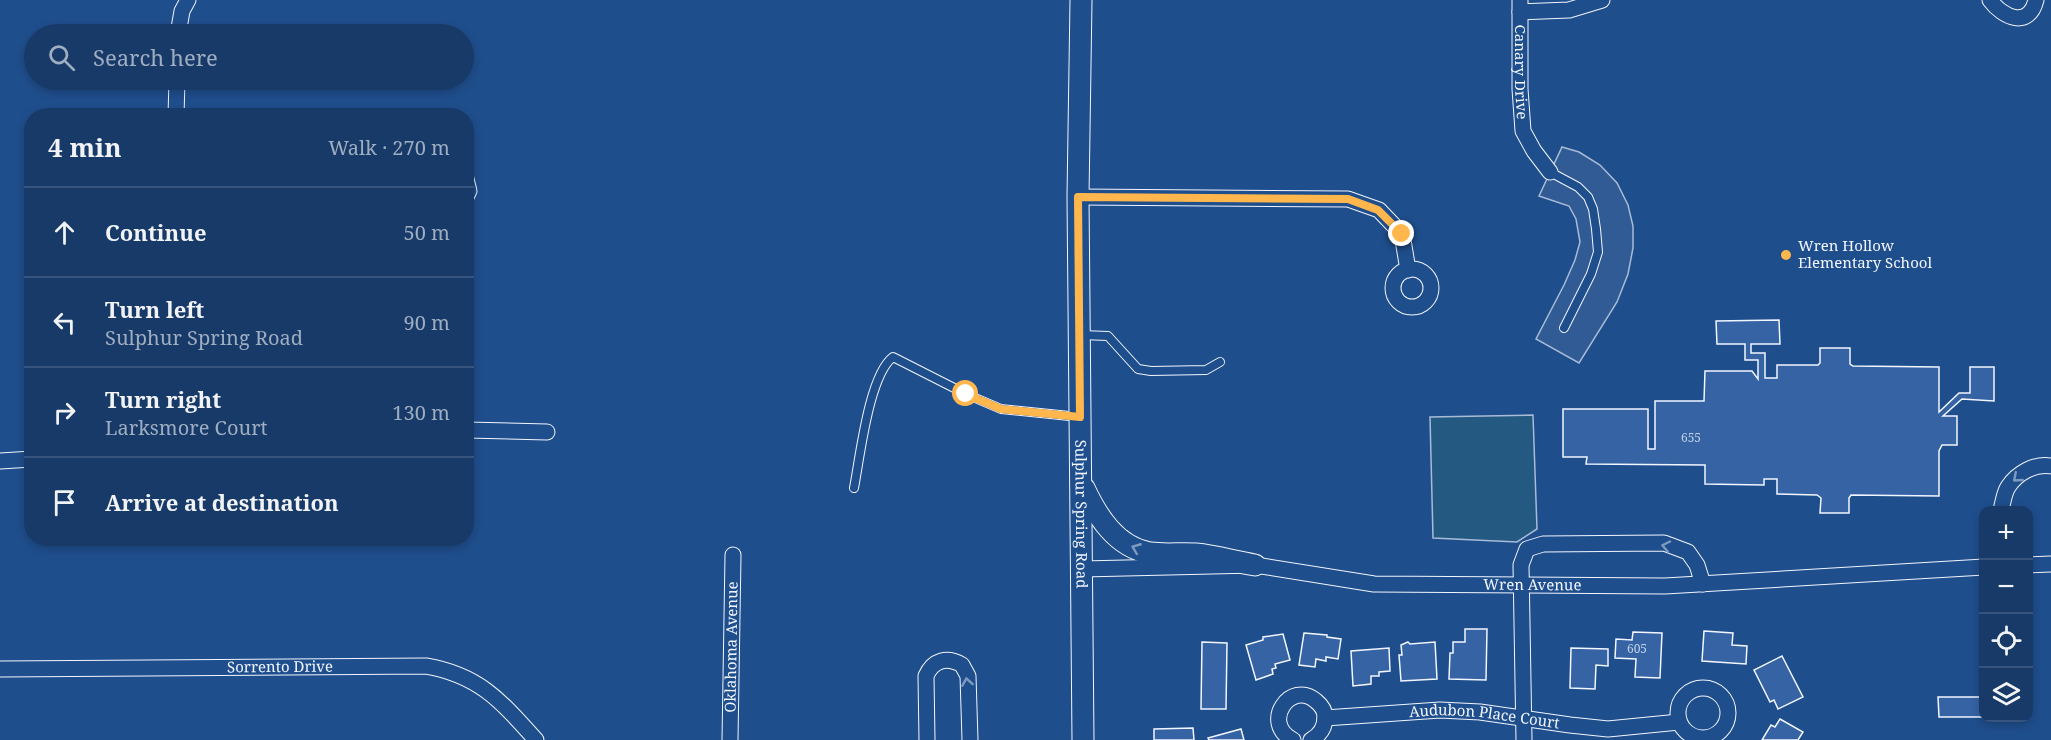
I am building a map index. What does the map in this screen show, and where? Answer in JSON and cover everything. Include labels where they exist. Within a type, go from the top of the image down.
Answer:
[{"type":"main road","name":"Sulphur Spring Road","points":[[1081,0],[1078,197],[1083,740]]},
{"type":"main road","points":[[1081,481],[1095,511],[1116,535],[1133,548],[1150,553],[1199,554],[1256,565]]},
{"type":"street","points":[[180,24],[182,11],[188,0]]},
{"type":"street","points":[[1520,6],[1569,10],[1602,0]]},
{"type":"street","points":[[1990,0],[2001,13],[2013,18],[2021,18],[2030,13],[2036,0]]},
{"type":"street","name":"Canary Drive","points":[[1520,6],[1520,88],[1523,131],[1534,151],[1550,172]]},
{"type":"street","points":[[176,108],[177,90]]},
{"type":"street","points":[[1078,197],[1348,199],[1378,210],[1402,234],[1408,270]]},
{"type":"street","points":[[474,430],[547,432]]},
{"type":"street","points":[[0,460],[24,459]]},
{"type":"street","points":[[2002,506],[2007,487],[2018,476],[2032,468],[2051,466]]},
{"type":"street","points":[[1524,740],[1521,565],[1527,549],[1543,544],[1664,543],[1688,552],[1697,565],[1703,584]]},
{"type":"street","name":"Oklahoma Avenue","points":[[730,740],[733,555]]},
{"type":"street","points":[[2033,565],[2051,564]]},
{"type":"street","name":"Wren Avenue","points":[[1082,569],[1256,565],[1374,584],[1665,586],[1979,567]]},
{"type":"street","points":[[927,740],[926,676],[930,667],[946,659],[962,665],[968,676],[970,740]]},
{"type":"street","name":"Sorrento Drive","points":[[0,669],[426,666],[464,676],[483,688],[502,703],[536,740]]},
{"type":"street","points":[[1293,740],[1284,733],[1278,723],[1280,710],[1288,699],[1305,695],[1321,705],[1325,718],[1322,731],[1311,740]]},
{"type":"street","name":"Audubon Place Court","points":[[1325,718],[1440,710],[1480,712],[1608,729],[1679,722]]},
{"type":"lane","points":[[1550,172],[1578,186],[1588,197],[1593,209],[1596,229],[1598,252],[1591,274],[1564,328]]},
{"type":"lane","points":[[1080,335],[1108,336],[1129,362],[1138,369],[1151,371],[1206,370],[1220,362]]},
{"type":"lane","points":[[854,488],[873,390],[888,361],[893,357],[1001,409],[1080,417]]},
{"type":"shaded area","points":[[1562,147],[1579,152],[1600,165],[1617,183],[1628,205],[1633,226],[1633,248],[1628,274],[1617,302],[1579,363],[1536,339],[1564,285],[1580,242],[1576,219],[1569,206],[1539,196]]},
{"type":"shaded area","points":[[1533,415],[1537,529],[1517,542],[1433,538],[1430,417]]},
{"type":"building","points":[[1779,320],[1780,344],[1751,344],[1751,353],[1765,353],[1765,378],[1777,378],[1777,365],[1818,365],[1820,348],[1850,348],[1850,364],[1853,366],[1939,367],[1939,412],[1959,393],[1970,393],[1970,367],[1994,367],[1994,401],[1962,399],[1943,416],[1957,416],[1957,445],[1942,445],[1939,451],[1939,496],[1851,495],[1849,513],[1820,513],[1821,498],[1817,495],[1777,494],[1777,479],[1764,479],[1764,485],[1705,484],[1705,465],[1586,464],[1587,457],[1563,457],[1563,409],[1648,409],[1648,449],[1655,449],[1655,401],[1704,401],[1705,371],[1752,371],[1758,379],[1758,360],[1745,360],[1745,344],[1717,344],[1716,321]]},
{"type":"building","points":[[1465,629],[1487,629],[1486,680],[1449,679],[1450,653],[1453,653],[1453,642],[1465,642]]},
{"type":"building","points":[[1704,631],[1733,633],[1732,645],[1747,646],[1746,664],[1702,661]]},
{"type":"building","points":[[1633,632],[1662,633],[1660,678],[1635,677],[1636,659],[1615,658],[1616,639],[1632,640]]},
{"type":"building","points":[[1304,633],[1341,639],[1338,659],[1326,657],[1326,661],[1316,659],[1315,667],[1299,665]]},
{"type":"building","points":[[1283,634],[1290,660],[1275,664],[1276,668],[1272,669],[1273,674],[1256,680],[1246,645],[1263,640],[1263,637]]},
{"type":"building","points":[[1202,642],[1227,643],[1226,709],[1201,709]]},
{"type":"building","points":[[1408,642],[1410,644],[1435,642],[1437,679],[1401,681],[1399,655],[1402,655],[1401,645]]},
{"type":"building","points":[[1389,648],[1390,671],[1379,672],[1379,676],[1371,676],[1371,684],[1353,686],[1351,651]]},
{"type":"building","points":[[1571,648],[1608,649],[1608,666],[1596,665],[1595,689],[1570,688]]},
{"type":"building","points":[[1782,656],[1803,697],[1778,709],[1774,700],[1770,702],[1754,670]]},
{"type":"building","points":[[1938,697],[1979,697],[1979,717],[1939,717]]},
{"type":"building","points":[[1780,719],[1803,732],[1798,740],[1762,740],[1771,725],[1775,727]]},
{"type":"building","points":[[1193,728],[1194,740],[1154,740],[1154,729]]},
{"type":"building","points":[[1241,729],[1244,740],[1209,740],[1208,738]]},
{"type":"place","name":"Wren Hollow Elementary School","points":[[1786,255]]},
{"type":"route","points":[[966,394],[1001,409],[1080,417],[1078,197],[1348,199],[1378,210],[1402,234]]}]
